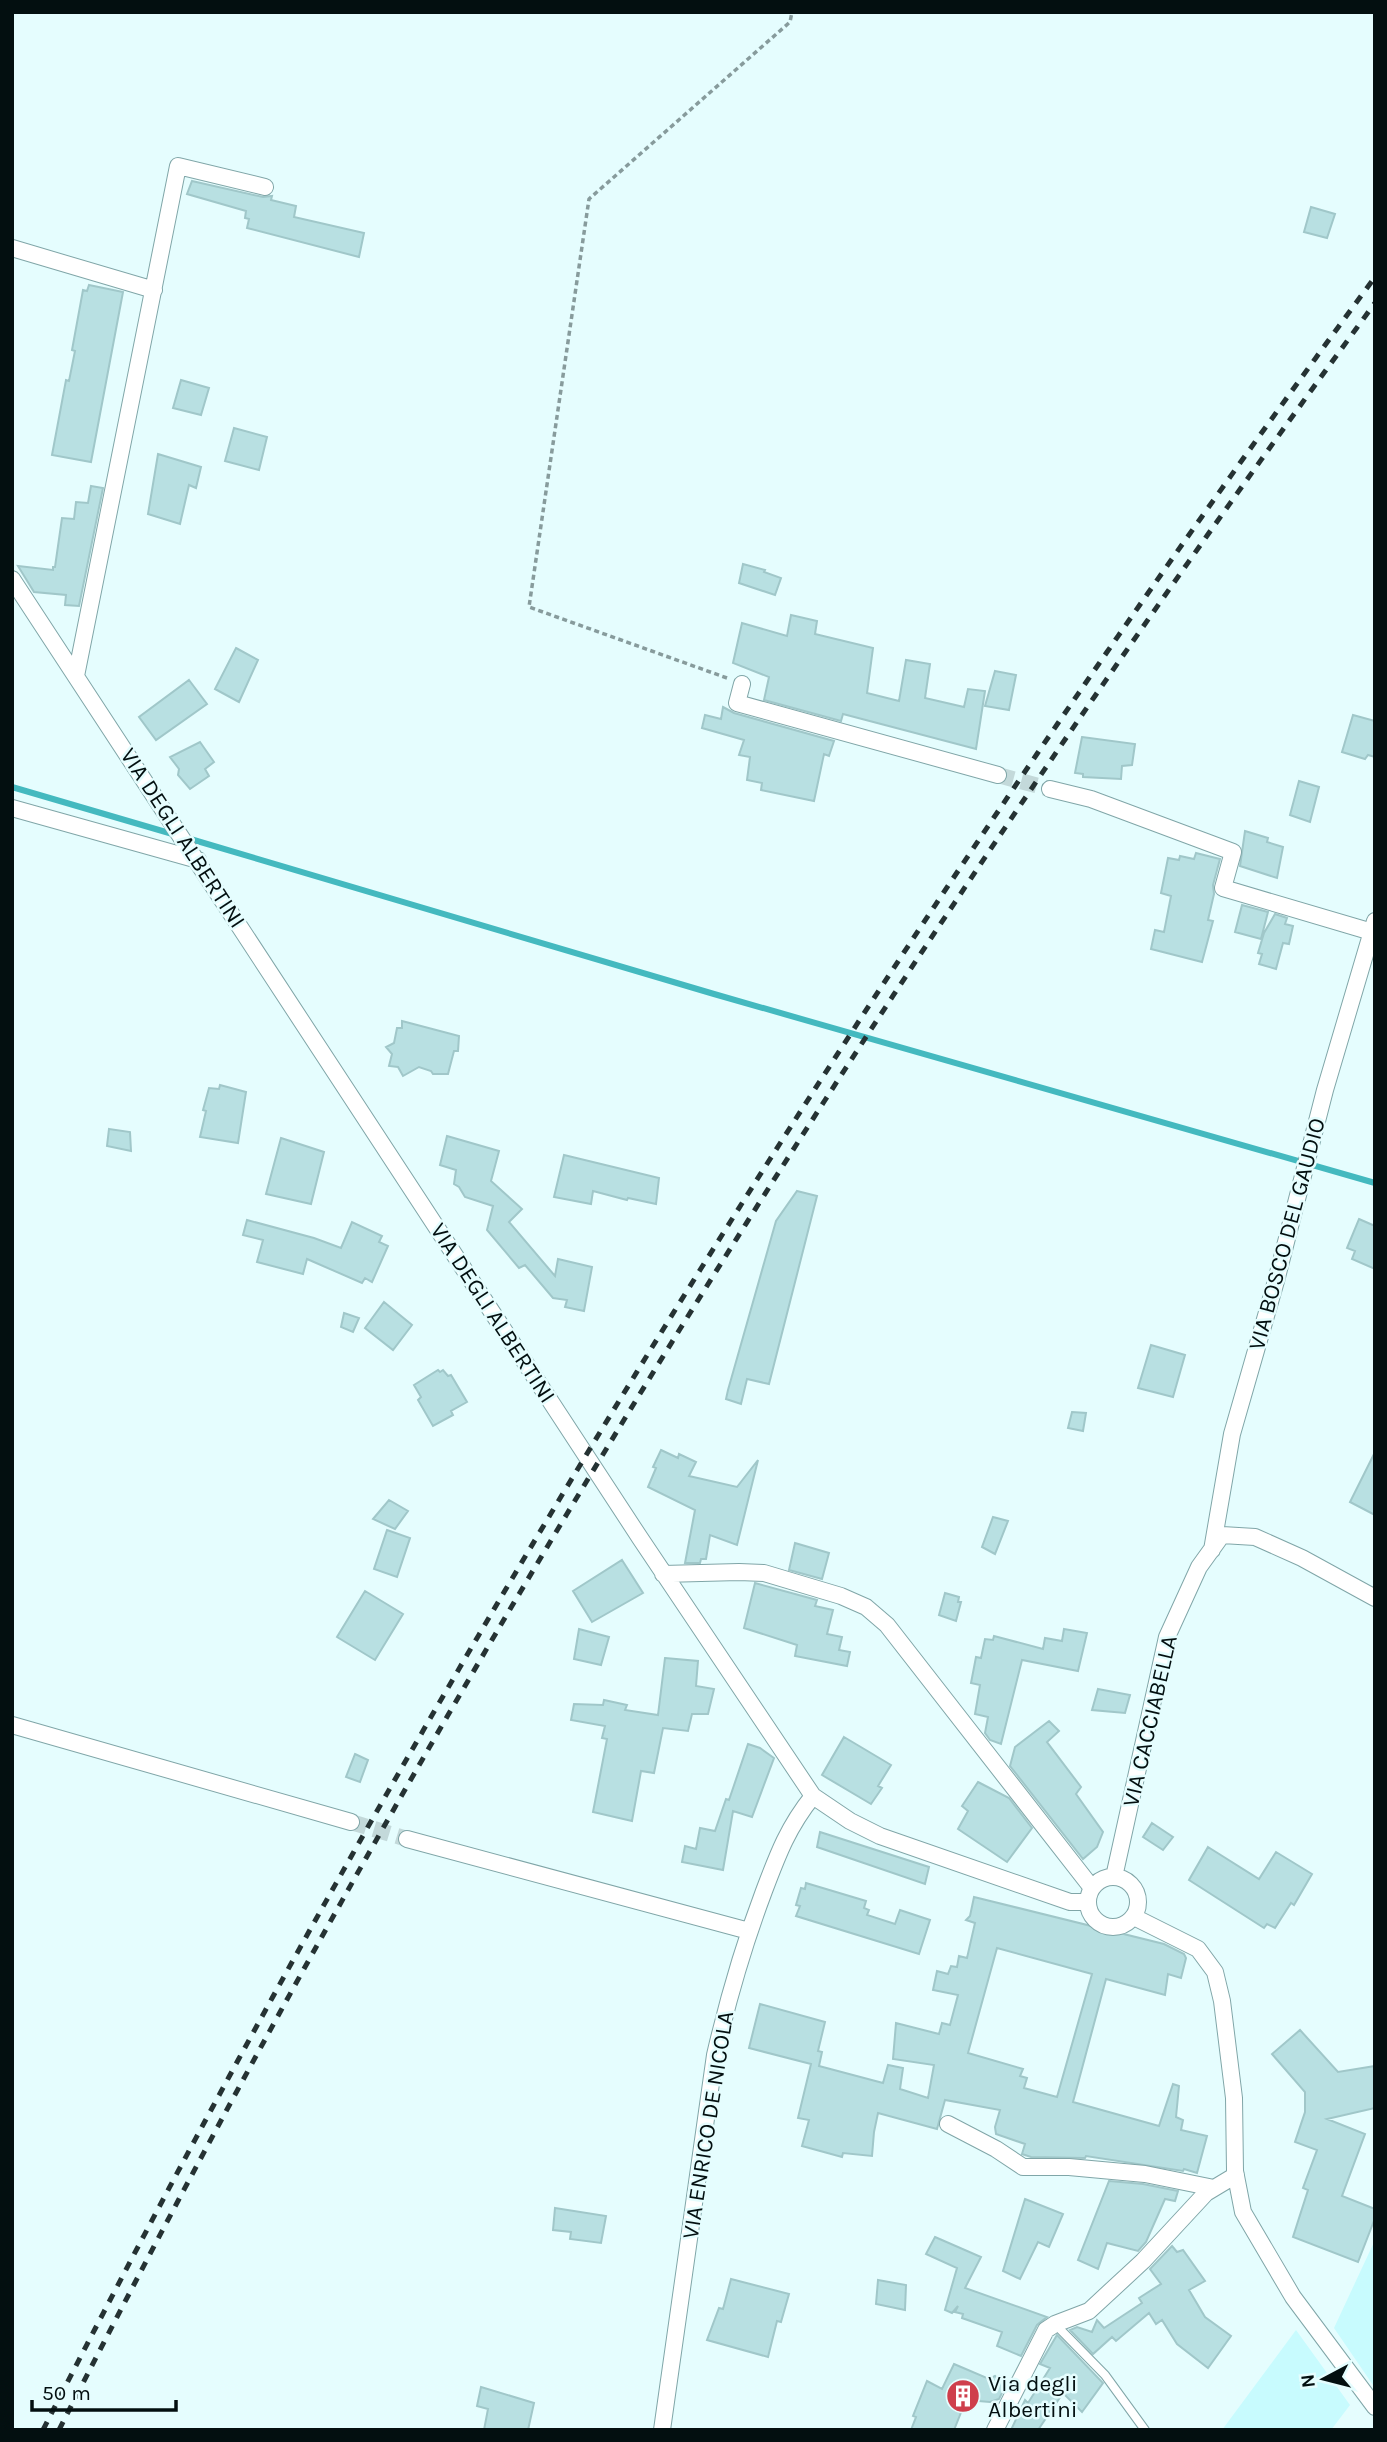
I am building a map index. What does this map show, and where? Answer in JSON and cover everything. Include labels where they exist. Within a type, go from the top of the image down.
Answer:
[{"type":"street","points":[[76,676],[178,166],[265,187]]},
{"type":"street","points":[[12,248],[154,290]]},
{"type":"street","name":"VIA DEGLI ALBERTINI","points":[[12,579],[194,853],[663,1574],[813,1796],[850,1821],[880,1836],[1070,1902],[1090,1895]]},
{"type":"street","points":[[742,684],[737,703],[998,775]]},
{"type":"street","points":[[1050,789],[1091,799],[1233,852],[1223,888],[1373,926]]},
{"type":"street","points":[[12,808],[194,853]]},
{"type":"street","name":"VIA BOSCO DEL GAUDIO","points":[[1212,1550],[1232,1434],[1276,1281],[1325,1090],[1373,926]]},
{"type":"street","points":[[1212,1550],[1222,1535],[1255,1537],[1302,1558],[1375,1598]]},
{"type":"street","name":"VIA CACCIABELLA","points":[[1114,1877],[1167,1637],[1199,1567],[1212,1550]]},
{"type":"street","points":[[663,1574],[764,1573],[841,1596],[866,1607],[887,1625],[1090,1895],[1091,1916],[1108,1927],[1125,1925],[1134,1917],[1139,1901],[1134,1887],[1125,1879],[1114,1877],[1104,1878],[1090,1895]]},
{"type":"street","points":[[12,1725],[351,1822]]},
{"type":"street","name":"VIA ENRICO DE NICOLA","points":[[663,2430],[715,2055],[726,2007],[749,1931],[786,1833],[813,1796]]},
{"type":"street","points":[[407,1839],[749,1931]]},
{"type":"street","points":[[1134,1917],[1198,1949],[1215,1972],[1222,2001],[1234,2098],[1236,2175],[1243,2212],[1293,2297],[1375,2407]]},
{"type":"street","points":[[948,2124],[996,2149],[1023,2167],[1069,2167],[1145,2174],[1214,2188]]},
{"type":"street","points":[[995,2430],[1046,2330],[1089,2311],[1143,2261],[1206,2193],[1236,2175]]},
{"type":"lane","points":[[1055,2324],[1105,2375],[1145,2430]]},
{"type":"path","points":[[742,684],[529,607],[589,199],[790,22],[792,12]]},
{"type":"shaded area","points":[[1375,2240],[1375,2388],[1334,2328]]},
{"type":"shaded area","points":[[1296,2330],[1350,2405],[1331,2430],[1222,2430]]},
{"type":"building","points":[[192,181],[263,197],[272,196],[271,200],[296,206],[294,217],[364,233],[359,257],[247,228],[249,219],[245,218],[246,211],[187,194]]},
{"type":"building","points":[[1311,207],[1335,214],[1327,238],[1304,232]]},
{"type":"building","points":[[89,285],[123,292],[91,462],[52,455],[66,380],[69,381],[75,351],[72,350],[83,290],[87,291]]},
{"type":"building","points":[[181,380],[209,388],[201,415],[173,408]]},
{"type":"building","points":[[234,428],[267,437],[259,470],[225,461]]},
{"type":"building","points":[[158,454],[201,467],[196,488],[189,485],[180,524],[148,514]]},
{"type":"building","points":[[91,486],[103,488],[79,606],[65,605],[66,595],[34,592],[18,566],[53,570],[62,518],[74,519],[76,502],[88,503]]},
{"type":"building","points":[[743,564],[781,578],[775,595],[739,583]]},
{"type":"building","points":[[791,615],[817,621],[815,634],[873,648],[867,693],[899,701],[906,660],[930,664],[925,698],[964,707],[968,689],[985,691],[976,749],[843,714],[841,721],[764,700],[769,677],[733,663],[742,623],[787,636]]},
{"type":"building","points":[[236,648],[258,660],[239,702],[215,689]]},
{"type":"building","points":[[995,671],[1016,675],[1009,710],[985,706]]},
{"type":"building","points":[[189,680],[207,704],[156,740],[139,717]]},
{"type":"building","points":[[723,707],[734,713],[834,741],[829,756],[824,754],[814,801],[761,790],[762,783],[747,780],[750,757],[739,755],[744,740],[702,728],[705,715],[721,719]]},
{"type":"building","points":[[1353,715],[1375,721],[1375,757],[1368,755],[1365,759],[1342,752]]},
{"type":"building","points":[[1082,737],[1135,744],[1132,765],[1122,766],[1121,779],[1083,777],[1083,774],[1075,773]]},
{"type":"building","points":[[200,742],[214,762],[205,769],[209,776],[190,789],[178,775],[179,769],[170,757]]},
{"type":"building","points":[[1299,781],[1319,787],[1310,822],[1290,815]]},
{"type":"building","points":[[1245,831],[1268,838],[1267,842],[1283,847],[1277,878],[1240,866]]},
{"type":"building","points":[[1196,853],[1220,859],[1208,920],[1213,921],[1202,962],[1151,949],[1155,930],[1164,932],[1171,896],[1161,893],[1168,858],[1179,860],[1180,856],[1194,859]]},
{"type":"building","points":[[1242,905],[1268,912],[1261,939],[1235,932]]},
{"type":"building","points":[[1275,914],[1287,918],[1285,924],[1293,926],[1289,944],[1283,943],[1276,969],[1259,964],[1262,954],[1258,953],[1264,933]]},
{"type":"building","points":[[402,1021],[459,1036],[458,1051],[454,1051],[448,1074],[433,1074],[419,1067],[403,1076],[398,1067],[389,1066],[392,1054],[386,1047],[394,1043],[397,1028],[402,1028]]},
{"type":"building","points":[[220,1085],[246,1092],[238,1143],[200,1137],[209,1088],[219,1089]]},
{"type":"building","points":[[109,1129],[130,1132],[131,1151],[107,1146]]},
{"type":"building","points":[[447,1136],[499,1151],[491,1181],[522,1209],[509,1222],[555,1276],[558,1259],[592,1267],[584,1311],[565,1307],[567,1300],[553,1298],[525,1265],[519,1268],[487,1230],[493,1206],[465,1197],[454,1184],[456,1170],[440,1165]]},
{"type":"building","points":[[281,1138],[324,1152],[311,1204],[266,1194]]},
{"type":"building","points":[[564,1155],[659,1178],[656,1204],[593,1191],[591,1204],[554,1197]]},
{"type":"building","points":[[797,1191],[817,1196],[769,1384],[747,1379],[741,1404],[726,1399],[728,1390],[776,1221]]},
{"type":"building","points":[[1359,1219],[1375,1226],[1375,1269],[1352,1259],[1355,1251],[1347,1248]]},
{"type":"building","points":[[247,1220],[341,1248],[352,1222],[382,1236],[379,1242],[388,1246],[372,1282],[365,1278],[362,1283],[307,1259],[303,1274],[257,1262],[263,1240],[243,1235]]},
{"type":"building","points":[[384,1302],[412,1325],[393,1350],[365,1328]]},
{"type":"building","points":[[344,1313],[359,1318],[353,1332],[341,1327]]},
{"type":"building","points":[[1151,1345],[1185,1355],[1173,1397],[1138,1388]]},
{"type":"building","points":[[438,1370],[451,1375],[467,1402],[451,1411],[453,1415],[433,1426],[418,1400],[421,1397],[414,1385]]},
{"type":"building","points":[[1072,1412],[1086,1413],[1083,1431],[1068,1428]]},
{"type":"building","points":[[661,1450],[696,1462],[689,1476],[737,1487],[758,1460],[737,1545],[710,1535],[706,1559],[701,1559],[700,1563],[685,1563],[695,1510],[648,1487]]},
{"type":"building","points":[[1375,1452],[1375,1515],[1350,1502]]},
{"type":"building","points":[[389,1500],[408,1511],[395,1529],[373,1519]]},
{"type":"building","points":[[993,1517],[1008,1521],[995,1554],[982,1547]]},
{"type":"building","points":[[387,1530],[410,1538],[397,1577],[374,1569]]},
{"type":"building","points":[[795,1543],[829,1553],[822,1579],[789,1570]]},
{"type":"building","points":[[622,1560],[643,1593],[592,1622],[573,1591]]},
{"type":"building","points":[[755,1583],[817,1600],[815,1606],[833,1610],[827,1634],[842,1637],[839,1650],[850,1652],[847,1666],[795,1656],[797,1645],[744,1628]]},
{"type":"building","points":[[365,1591],[403,1614],[375,1660],[337,1637]]},
{"type":"building","points":[[945,1593],[959,1597],[958,1602],[961,1602],[956,1621],[939,1615]]},
{"type":"building","points":[[579,1629],[609,1637],[601,1665],[574,1659]]},
{"type":"building","points":[[1064,1629],[1087,1633],[1078,1671],[1022,1660],[1001,1744],[990,1740],[985,1733],[988,1717],[975,1714],[980,1685],[971,1683],[976,1657],[981,1658],[985,1639],[993,1640],[994,1636],[1043,1649],[1045,1638],[1062,1641]]},
{"type":"building","points":[[665,1658],[698,1661],[696,1686],[714,1689],[708,1714],[692,1714],[688,1731],[663,1728],[654,1773],[641,1771],[632,1821],[593,1812],[607,1739],[602,1738],[605,1726],[571,1720],[574,1704],[603,1705],[604,1700],[627,1705],[625,1710],[658,1715]]},
{"type":"building","points":[[1098,1689],[1130,1695],[1125,1713],[1092,1710]]},
{"type":"building","points":[[1049,1721],[1059,1731],[1047,1742],[1081,1787],[1076,1794],[1103,1832],[1097,1847],[1083,1859],[1010,1766],[1015,1747]]},
{"type":"building","points":[[844,1737],[891,1765],[878,1786],[882,1788],[871,1804],[822,1775]]},
{"type":"building","points":[[748,1744],[760,1748],[774,1758],[752,1817],[733,1811],[723,1870],[682,1862],[685,1846],[696,1849],[700,1828],[715,1831]]},
{"type":"building","points":[[355,1754],[368,1760],[360,1782],[346,1777]]},
{"type":"building","points":[[978,1782],[1009,1798],[1032,1828],[1007,1862],[958,1829],[968,1811],[962,1806]]},
{"type":"building","points":[[1152,1823],[1173,1837],[1163,1850],[1143,1837]]},
{"type":"building","points":[[820,1832],[929,1867],[925,1884],[817,1847]]},
{"type":"building","points":[[1208,1847],[1259,1879],[1276,1852],[1312,1874],[1294,1905],[1291,1903],[1275,1928],[1267,1924],[1264,1928],[1189,1880]]},
{"type":"building","points":[[806,1883],[866,1901],[864,1908],[869,1910],[867,1915],[895,1924],[900,1910],[930,1920],[919,1954],[796,1916],[800,1906],[796,1905],[801,1888],[805,1889]]},
{"type":"building","points":[[974,1897],[1164,1944],[1184,1954],[1186,1958],[1181,1978],[1168,1974],[1165,1995],[1106,1979],[1073,2102],[1159,2126],[1173,2084],[1179,2086],[1176,2117],[1183,2120],[1181,2130],[1207,2136],[1197,2173],[1086,2156],[1031,2157],[1022,2154],[1025,2144],[996,2134],[995,2127],[1000,2110],[945,2100],[937,2129],[878,2113],[872,2156],[843,2153],[842,2157],[802,2146],[809,2120],[798,2118],[811,2064],[749,2048],[760,2004],[825,2022],[818,2051],[822,2052],[819,2066],[883,2083],[888,2065],[903,2068],[900,2089],[928,2098],[934,2065],[893,2059],[896,2023],[939,2034],[942,2023],[950,2025],[958,1995],[933,1990],[937,1971],[948,1974],[951,1966],[957,1967],[959,1956],[967,1958],[975,1923],[966,1920],[970,1916]],"holes":[[[997,1948],[1092,1974],[1057,2097],[1024,2088],[1027,2078],[1020,2076],[1023,2069],[968,2053]]]},
{"type":"building","points":[[1300,2030],[1338,2072],[1375,2066],[1375,2108],[1327,2119],[1365,2134],[1342,2196],[1375,2209],[1375,2218],[1358,2262],[1293,2237],[1308,2190],[1303,2188],[1317,2150],[1295,2142],[1305,2112],[1305,2092],[1272,2054]]},
{"type":"building","points":[[1109,2181],[1178,2191],[1175,2201],[1165,2199],[1146,2242],[1138,2251],[1107,2243],[1098,2269],[1078,2260]]},
{"type":"building","points":[[1025,2199],[1063,2214],[1049,2247],[1038,2242],[1020,2279],[1003,2271]]},
{"type":"building","points":[[555,2208],[606,2216],[601,2243],[570,2239],[571,2232],[553,2230]]},
{"type":"building","points":[[935,2237],[981,2257],[965,2288],[1047,2317],[1037,2325],[1021,2356],[997,2346],[1002,2332],[962,2318],[963,2314],[955,2312],[958,2306],[952,2313],[945,2310],[957,2268],[926,2254]]},
{"type":"building","points":[[1172,2246],[1177,2252],[1183,2250],[1205,2281],[1189,2290],[1205,2317],[1231,2336],[1208,2368],[1177,2344],[1162,2320],[1156,2324],[1149,2313],[1116,2341],[1112,2337],[1093,2354],[1070,2330],[1077,2327],[1092,2332],[1097,2320],[1104,2328],[1142,2303],[1139,2298],[1161,2284],[1150,2269]]},
{"type":"building","points":[[731,2279],[789,2294],[781,2322],[777,2321],[768,2357],[707,2340],[719,2308],[723,2309]]},
{"type":"building","points":[[878,2280],[906,2285],[905,2310],[876,2304]]},
{"type":"building","points":[[1057,2335],[1103,2383],[1082,2412],[1063,2393],[1038,2430],[1011,2430],[1025,2400],[1028,2403],[1050,2368],[1040,2364]]},
{"type":"building","name":"Via degli Albertini","points":[[954,2364],[989,2379],[995,2376],[1006,2385],[999,2399],[990,2402],[966,2400],[954,2430],[911,2430],[916,2417],[913,2416],[927,2381],[942,2389]]},
{"type":"building","points":[[481,2387],[534,2403],[528,2430],[484,2430],[488,2409],[477,2406]]},
{"type":"waterway","points":[[12,787],[176,835]]},
{"type":"waterway","points":[[187,838],[714,994],[1375,1183]]},
{"type":"tunnel","points":[[998,775],[1050,789]]},
{"type":"tunnel","points":[[351,1822],[407,1839]]},
{"type":"railway","points":[[43,2430],[190,2149],[343,1872],[501,1597],[665,1326],[835,1059],[1010,794],[1190,534],[1375,277]]},
{"type":"railway","points":[[59,2430],[204,2153],[355,1878],[511,1607],[674,1340],[841,1075],[1014,814],[1192,557],[1375,303]]},
{"type":"place","name":"Via degli Albertini","points":[[963,2396]]}]
